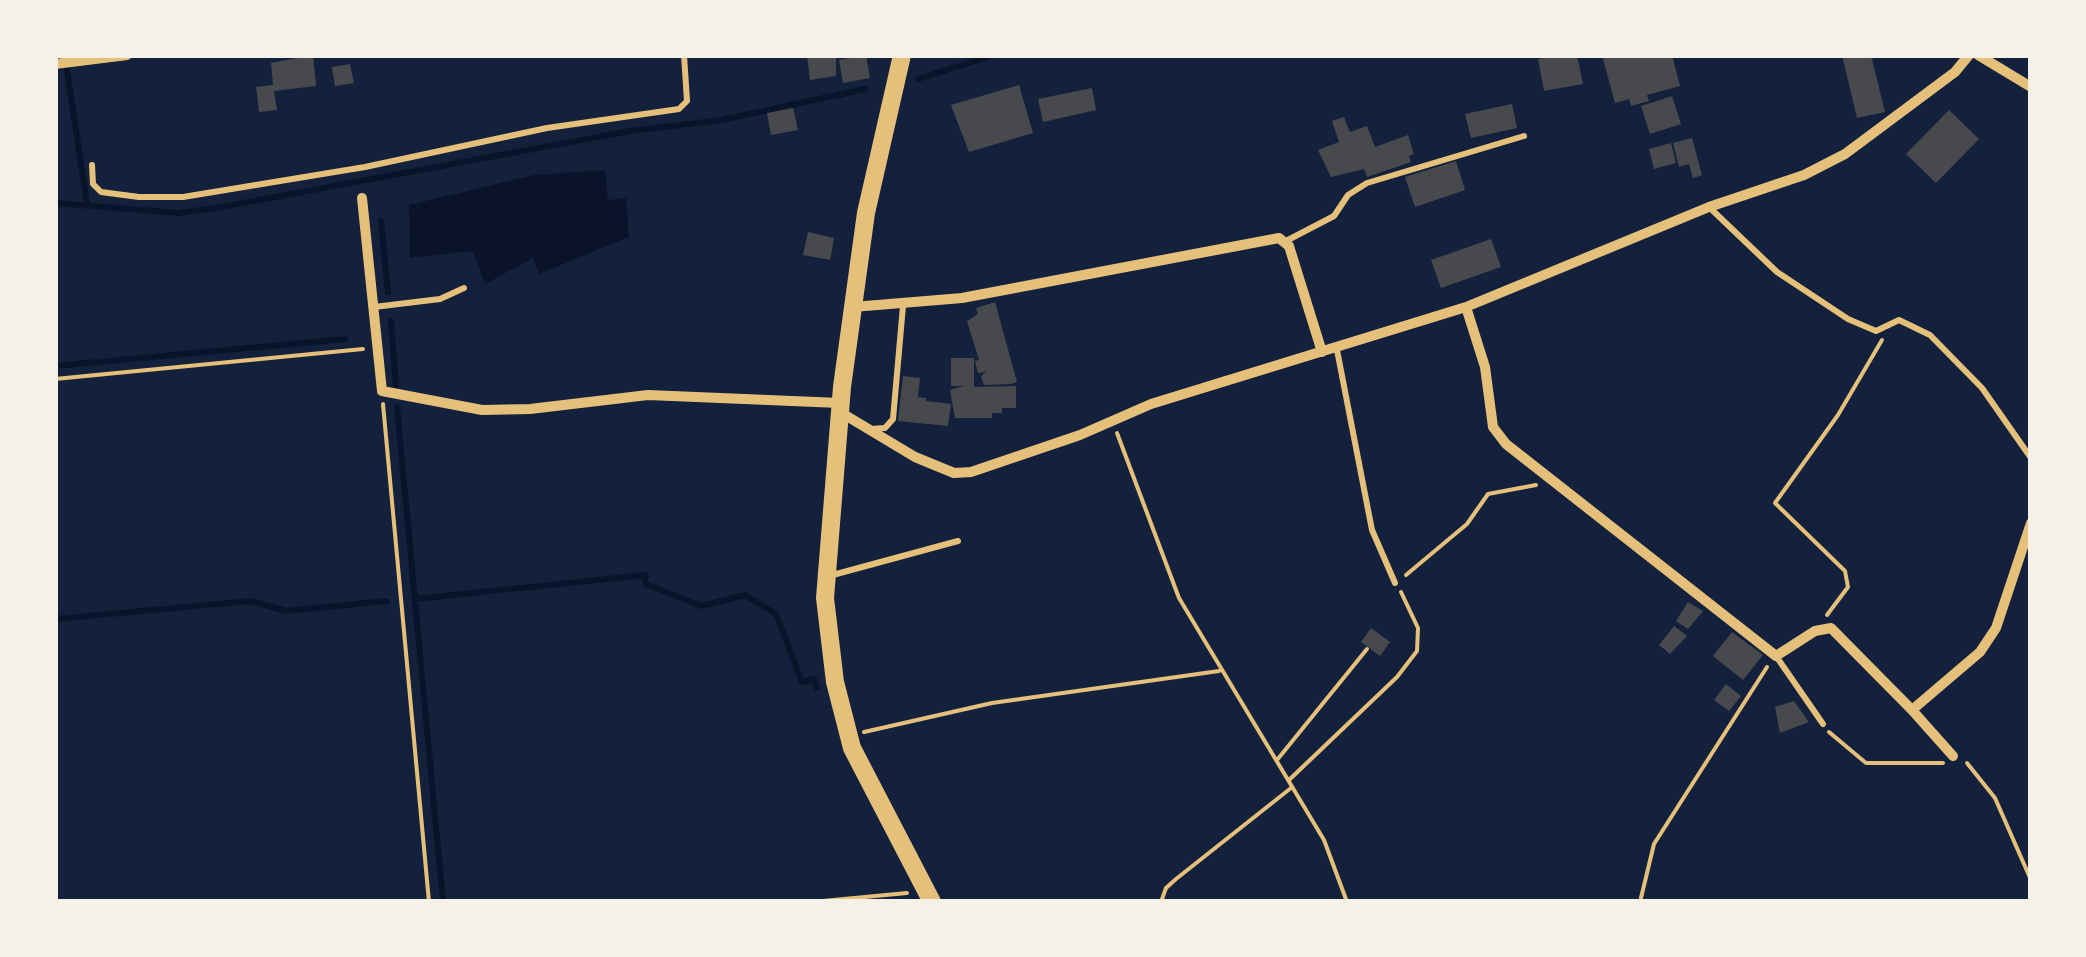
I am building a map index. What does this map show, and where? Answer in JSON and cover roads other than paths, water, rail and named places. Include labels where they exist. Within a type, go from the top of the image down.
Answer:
[{"type":"main road","points":[[902,55],[875,159],[853,307],[825,577],[829,650],[848,734],[929,897]]},
{"type":"street","points":[[55,64],[127,55]]},
{"type":"street","points":[[362,198],[382,391],[482,410],[530,410],[648,394],[840,407],[915,457],[961,474],[1204,386],[1337,350],[1466,307],[1709,207],[1779,185],[1845,154],[1955,72],[1968,55]]},
{"type":"street","points":[[1978,55],[2031,87]]},
{"type":"street","points":[[853,307],[903,306],[1271,238],[1286,241],[1322,352]]},
{"type":"street","points":[[1466,307],[1484,366],[1492,427],[1552,482],[1776,656],[1823,628],[1840,635],[1953,756]]},
{"type":"street","points":[[1912,710],[1980,652],[1996,628],[2031,522]]},
{"type":"lane","points":[[92,165],[93,184],[101,192],[183,197],[365,167],[547,128],[679,109],[687,101],[684,55]]},
{"type":"lane","points":[[1286,241],[1334,216],[1348,195],[1367,183],[1524,136]]},
{"type":"lane","points":[[1709,207],[1778,272],[1866,329],[1882,330],[1899,320],[1942,345],[1982,388],[2031,458]]},
{"type":"lane","points":[[374,307],[440,299],[464,288]]},
{"type":"lane","points":[[870,430],[885,428],[892,418],[903,344],[903,306]]},
{"type":"lane","points":[[1337,350],[1372,530],[1395,583]]},
{"type":"lane","points":[[825,577],[958,542]]},
{"type":"lane","points":[[1776,656],[1822,724]]},
{"type":"water","points":[[605,170],[608,200],[626,198],[629,237],[539,274],[533,258],[485,284],[473,251],[410,258],[409,205],[534,175]]},
{"type":"waterway","points":[[918,79],[994,55]]},
{"type":"waterway","points":[[67,70],[87,204]]},
{"type":"waterway","points":[[55,203],[178,213],[216,208],[630,131],[722,120],[865,89]]},
{"type":"waterway","points":[[381,221],[388,292]]},
{"type":"waterway","points":[[391,321],[396,386]]},
{"type":"waterway","points":[[55,366],[345,339]]},
{"type":"waterway","points":[[397,407],[443,902]]},
{"type":"waterway","points":[[415,599],[646,575],[645,584],[702,606],[745,595],[776,614],[802,682],[814,679],[817,688]]},
{"type":"waterway","points":[[55,619],[251,601],[286,611],[387,601]]}]
